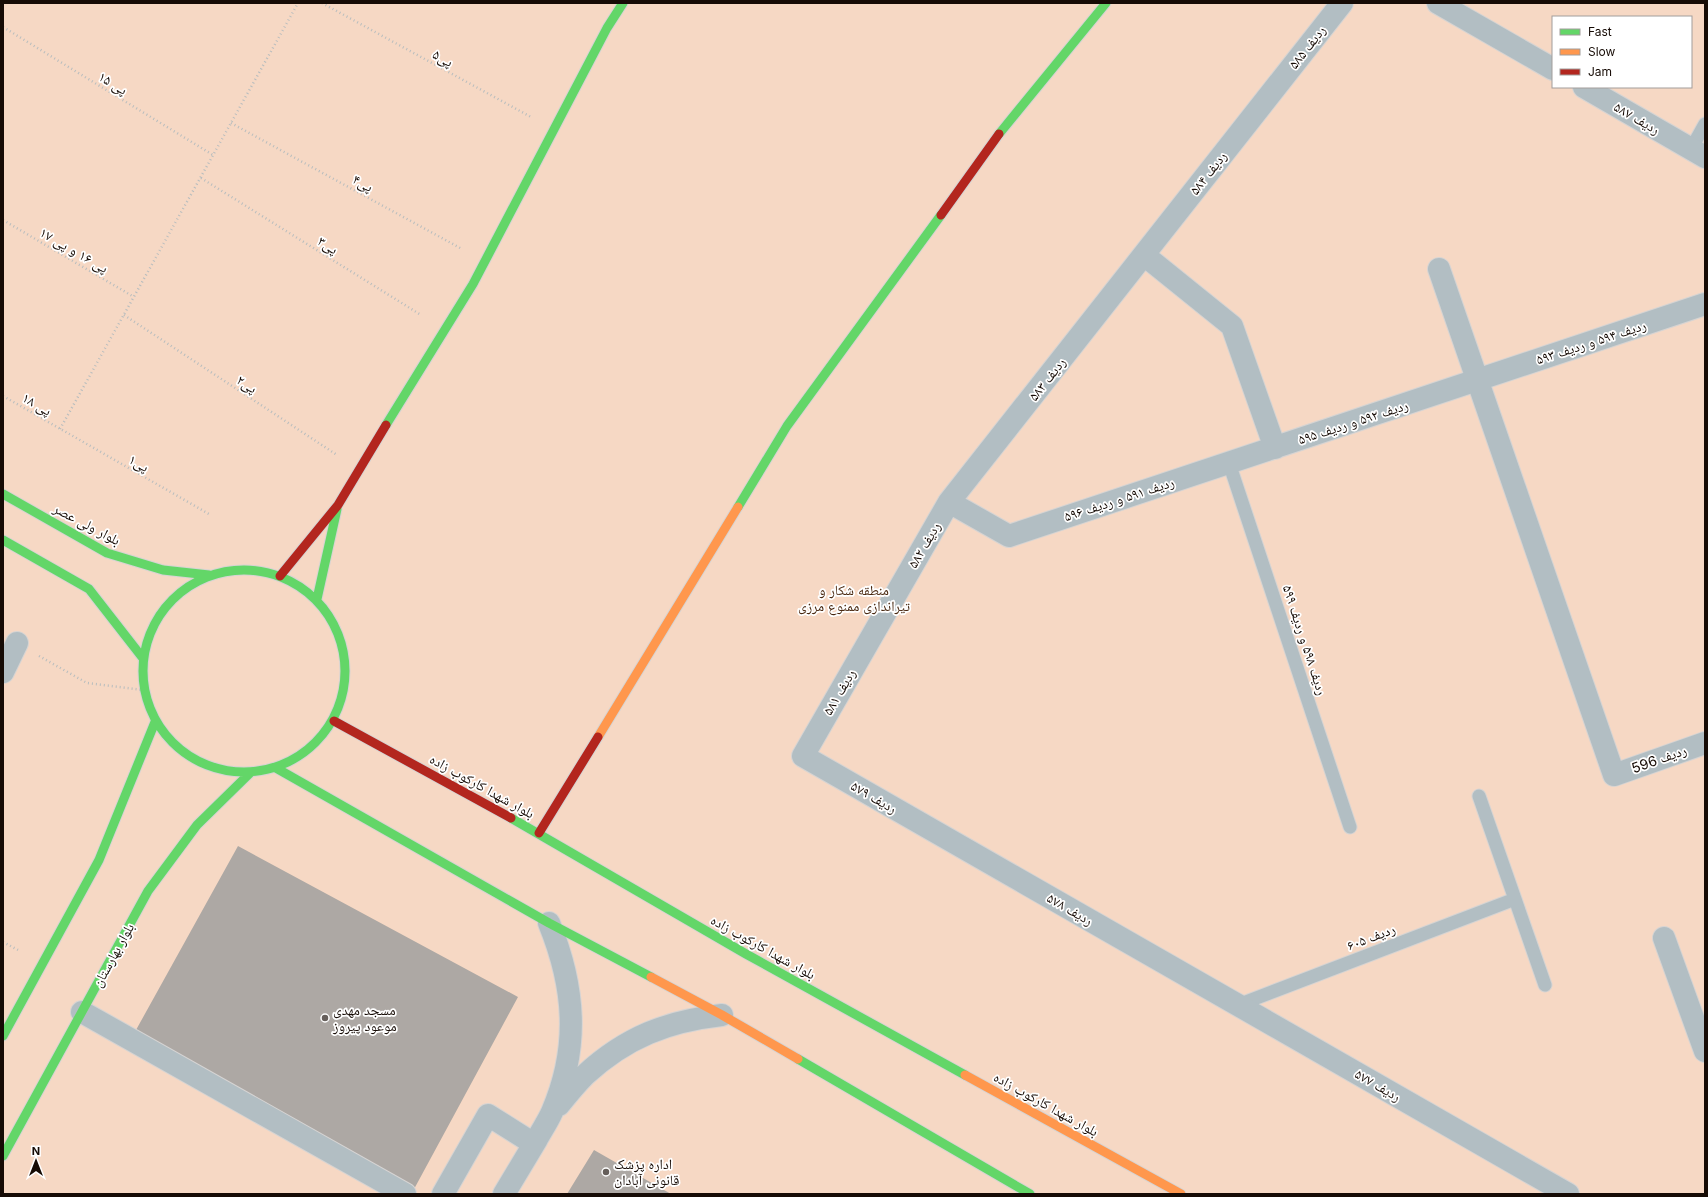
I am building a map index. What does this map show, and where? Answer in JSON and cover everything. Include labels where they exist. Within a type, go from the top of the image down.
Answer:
[{"type":"main road","points":[[280,576],[338,505],[358,469],[473,284],[607,28],[623,3]]},
{"type":"main road","points":[[539,833],[787,426],[1011,118],[1106,3]]},
{"type":"main road","name":"بلوار ولی عصر","points":[[3,494],[107,553],[163,570],[209,575]]},
{"type":"main road","points":[[317,599],[338,505]]},
{"type":"main road","points":[[3,540],[89,589],[142,657]]},
{"type":"main road","points":[[245,569],[280,576],[317,599],[340,636],[346,679],[334,721],[319,742],[299,758],[276,768],[250,773],[212,768],[179,751],[155,722],[143,690],[142,657],[150,630],[164,607],[184,588],[209,575],[245,569]]},
{"type":"main road","name":"بلوار شهدا کارکوب زاده","points":[[334,721],[539,833],[746,954],[1180,1194]]},
{"type":"main road","points":[[3,1036],[99,860],[155,722]]},
{"type":"main road","points":[[276,768],[549,923],[722,1015],[1030,1194]]},
{"type":"main road","name":"بلوار بهارستان","points":[[3,1156],[148,892],[197,825],[250,773]]},
{"type":"street","name":"ردیف ۵۸۵","points":[[1273,91],[1342,3]]},
{"type":"street","points":[[1438,3],[1552,68]]},
{"type":"street","name":"ردیف ۵۸۷","points":[[1586,88],[1698,153]]},
{"type":"street","name":"ردیف ۵۸۴","points":[[1144,255],[1273,91]]},
{"type":"street","points":[[1144,255],[1232,326],[1275,448]]},
{"type":"street","name":"ردیف ۵۸۳","points":[[949,502],[1144,255]]},
{"type":"street","points":[[1439,269],[1478,380]]},
{"type":"street","name":"ردیف ۵۹۴ و ردیف ۵۹۳","points":[[1478,380],[1705,304]]},
{"type":"street","name":"ردیف ۵۹۲ و ردیف ۵۹۵","points":[[1229,463],[1478,380]]},
{"type":"street","name":"ردیف 596","points":[[1478,380],[1614,775],[1705,742]]},
{"type":"street","name":"ردیف ۵۹۱ و ردیف ۵۹۶","points":[[949,502],[1009,536],[1229,463]]},
{"type":"street","name":"ردیف ۵۸۲","points":[[876,629],[949,502]]},
{"type":"street","name":"ردیف ۵۸۱","points":[[803,756],[876,629]]},
{"type":"street","points":[[3,672],[17,643]]},
{"type":"street","name":"ردیف ۵۷۹","points":[[803,756],[946,838]]},
{"type":"street","name":"ردیف ۵۷۸","points":[[946,838],[1194,980]]},
{"type":"street","points":[[504,1194],[551,1114],[561,1087],[568,1060],[571,1032],[567,976],[560,949],[549,923]]},
{"type":"street","points":[[1664,938],[1705,1051]]},
{"type":"street","name":"ردیف ۵۷۷","points":[[1194,980],[1565,1192]]},
{"type":"street","points":[[82,1012],[405,1194]]},
{"type":"street","points":[[551,1114],[584,1076],[624,1045],[647,1033],[671,1024],[697,1018],[722,1015]]},
{"type":"street","points":[[443,1194],[488,1115],[534,1144]]},
{"type":"lane","points":[[1698,153],[1705,124]]},
{"type":"lane","name":"ردیف ۵۹۸ و ردیف ۵۹۹","points":[[1229,463],[1350,827]]},
{"type":"lane","points":[[1479,796],[1545,985]]},
{"type":"lane","name":"ردیف ۶۰۵","points":[[1238,1005],[1515,899]]},
{"type":"path","points":[[60,429],[298,3]]},
{"type":"path","name":"پی۵","points":[[322,3],[554,130]]},
{"type":"path","name":"پی ۱۵","points":[[3,27],[213,155]]},
{"type":"path","name":"پی۴","points":[[231,123],[485,262]]},
{"type":"path","name":"پی۳","points":[[201,178],[444,329]]},
{"type":"path","name":"پی ۱۶ و پی ۱۷","points":[[3,220],[134,297]]},
{"type":"path","name":"پی۲","points":[[124,314],[358,469]]},
{"type":"path","name":"پی ۱۸","points":[[3,396],[60,429]]},
{"type":"path","name":"پی۱","points":[[60,429],[209,514]]},
{"type":"path","points":[[17,643],[87,683],[143,690]]},
{"type":"green space","name":"منطقه شکار و تیراندازی ممنوع مرزی","points":[[3,3],[1705,3],[1705,1194],[3,1194]]},
{"type":"building","name":"مسجد مهدی موعود پیروز","points":[[238,846],[518,997],[413,1191],[131,1039]]},
{"type":"building","name":"اداره پزشک قانونی آبادان","points":[[594,1150],[671,1194],[567,1194]]},
{"type":"traffic: fast","points":[[386,425],[473,284],[607,28],[623,3]]},
{"type":"traffic: fast","points":[[999,134],[1106,3]]},
{"type":"traffic: fast","points":[[738,507],[787,426],[941,215]]},
{"type":"traffic: fast","points":[[3,494],[107,553],[163,570],[209,575]]},
{"type":"traffic: fast","points":[[317,599],[337,509]]},
{"type":"traffic: fast","points":[[3,540],[89,589],[142,657]]},
{"type":"traffic: fast","points":[[234,570],[254,570],[283,577],[316,599],[338,632],[345,661],[345,671],[345,681],[338,710],[316,743],[283,765],[254,772],[234,772],[205,765],[172,743],[150,710],[143,681],[143,661],[150,632],[172,599],[205,577],[234,570]]},
{"type":"traffic: fast","points":[[3,1036],[99,860],[155,722]]},
{"type":"traffic: fast","points":[[276,768],[549,923],[651,977]]},
{"type":"traffic: fast","points":[[3,1156],[148,891],[197,825],[250,773]]},
{"type":"traffic: fast","points":[[511,818],[746,954],[965,1075]]},
{"type":"traffic: fast","points":[[798,1059],[1030,1194]]},
{"type":"traffic: slow","points":[[598,737],[738,507]]},
{"type":"traffic: slow","points":[[651,977],[722,1015],[798,1059]]},
{"type":"traffic: slow","points":[[965,1075],[1181,1194]]},
{"type":"traffic: jam","points":[[941,215],[999,134]]},
{"type":"traffic: jam","points":[[280,576],[338,505],[386,425]]},
{"type":"traffic: jam","points":[[334,721],[511,818]]},
{"type":"traffic: jam","points":[[539,833],[598,737]]},
{"type":"place","name":"مسجد مهدی موعود پیروز","points":[[325,1018]]},
{"type":"place","name":"اداره پزشک قانونی آبادان","points":[[606,1172]]}]
